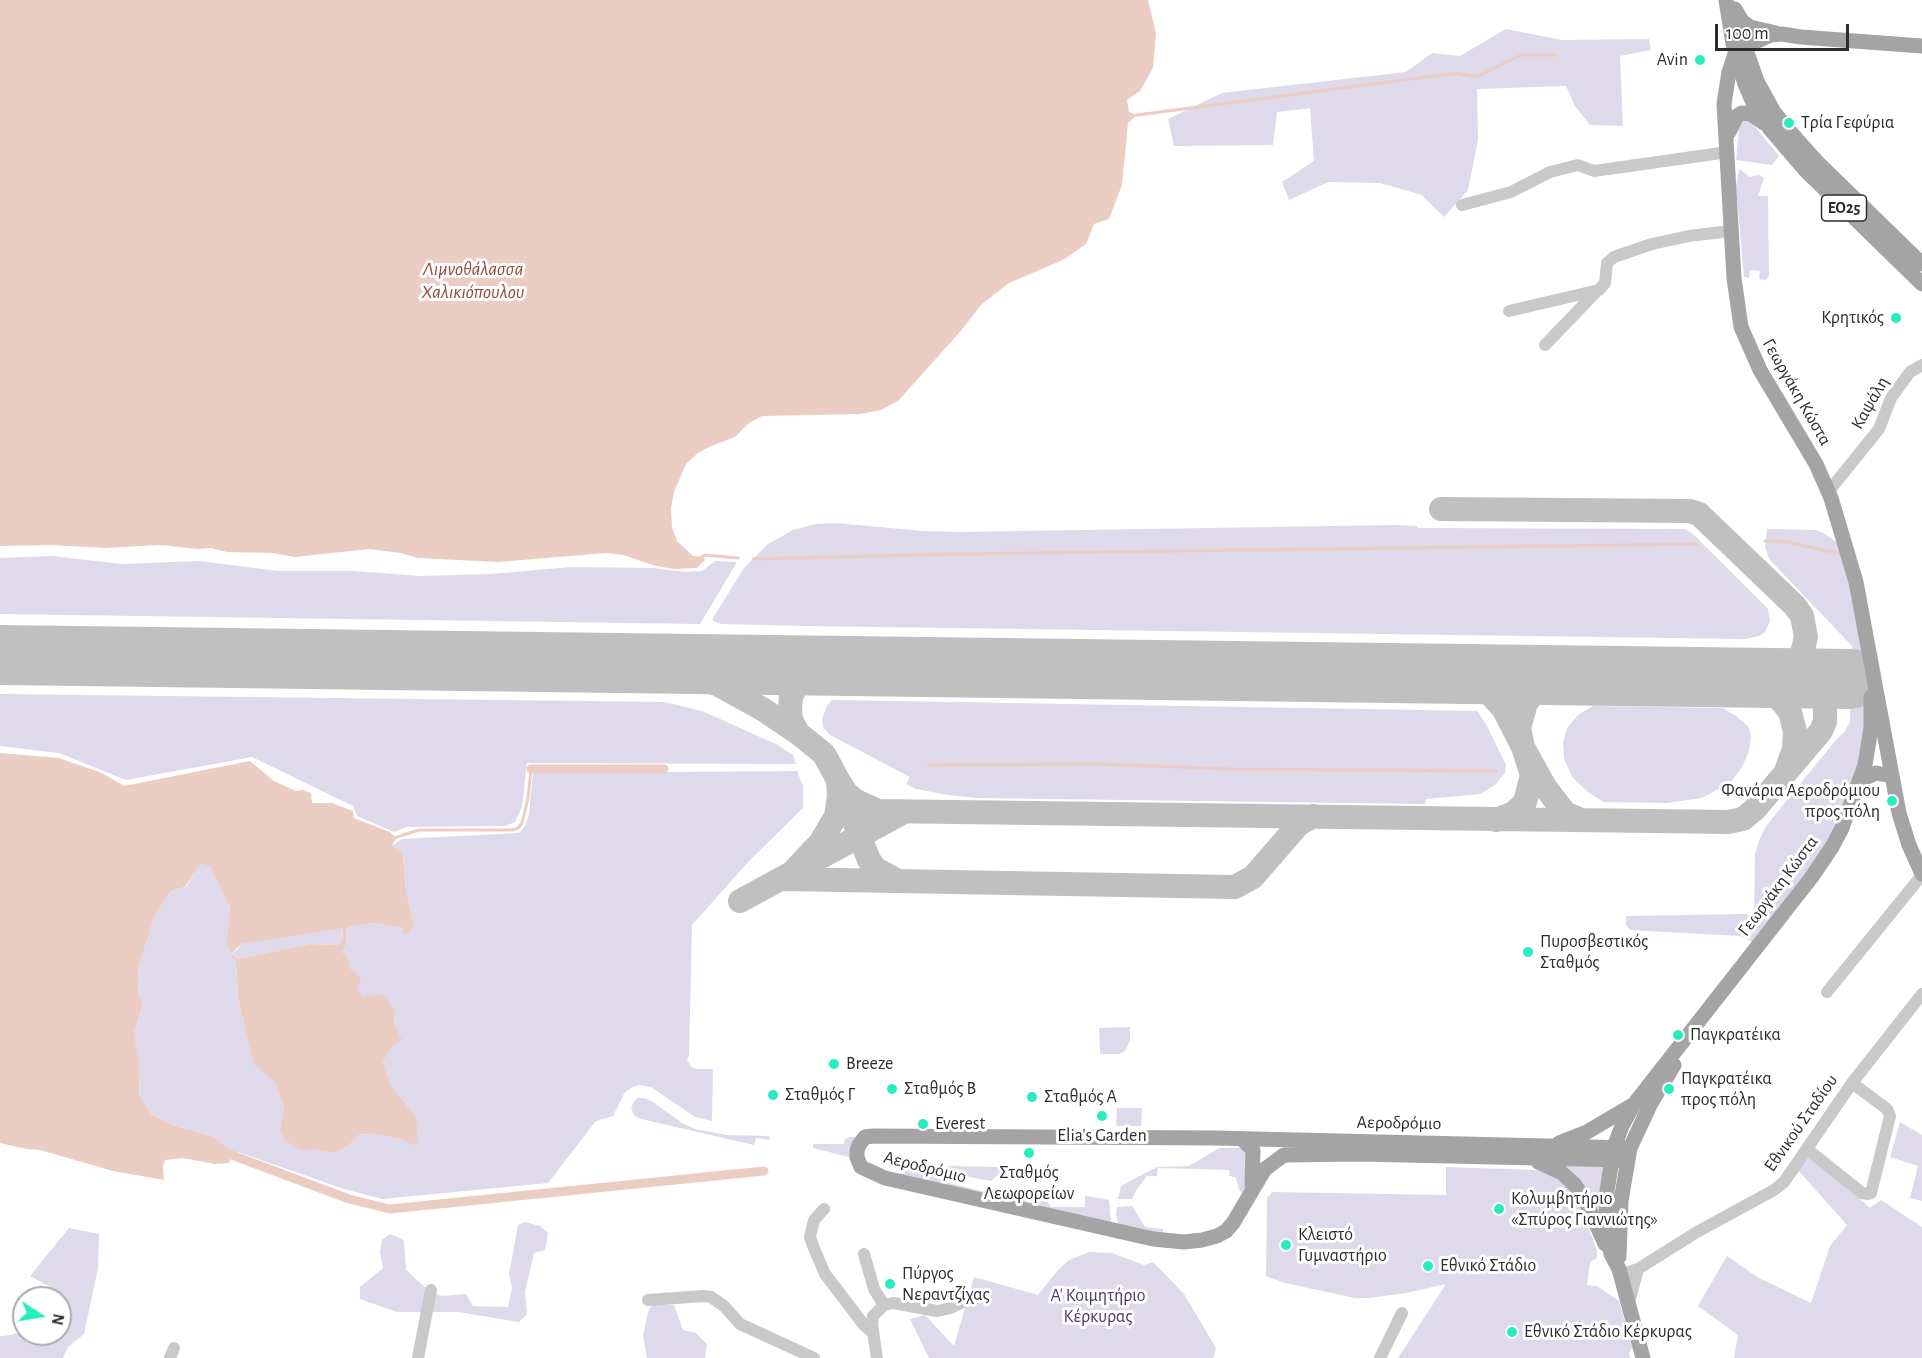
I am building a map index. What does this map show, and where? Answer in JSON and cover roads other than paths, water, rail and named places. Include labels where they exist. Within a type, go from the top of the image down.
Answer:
[{"type":"main road","points":[[1732,3],[1742,21],[1754,29],[1801,37],[1922,46]]},
{"type":"main road","name":"ΕΟ25","points":[[1732,3],[1746,58],[1750,97],[1770,129],[1807,172],[1922,284]]},
{"type":"main road","points":[[1746,58],[1771,35],[1782,34]]},
{"type":"main road","points":[[1746,58],[1774,43],[1801,37]]},
{"type":"main road","name":"ΕΟ25","points":[[1746,58],[1774,112],[1798,143],[1922,264]]},
{"type":"main road","name":"Γεωργάκη Κώστα","points":[[1746,58],[1733,88],[1728,143],[1736,304],[1746,342],[1829,491],[1854,573],[1902,825],[1922,875]]},
{"type":"main road","points":[[1728,143],[1737,116],[1744,113],[1757,117],[1770,129]]},
{"type":"main road","name":"Γεωργάκη Κώστα","points":[[1862,773],[1871,728],[1870,651]]},
{"type":"main road","name":"Γεωργάκη Κώστα","points":[[1643,1358],[1619,1272],[1611,1254],[1606,1211],[1612,1154],[1622,1126],[1634,1104],[1825,858],[1842,828],[1862,773],[1884,731]]},
{"type":"main road","points":[[1862,773],[1892,772]]},
{"type":"main road","name":"Γεωργάκη Κώστα","points":[[1619,1272],[1620,1213],[1629,1154],[1651,1103],[1701,1019]]},
{"type":"main road","points":[[1548,1146],[1587,1132],[1634,1104]]},
{"type":"main road","name":"Αεροδρόμιο","points":[[1612,1154],[1526,1158],[1394,1149],[1242,1139],[873,1136],[865,1137],[859,1144],[857,1157],[861,1167],[866,1171],[885,1178],[1172,1241],[1202,1240],[1226,1231],[1238,1216],[1265,1169],[1284,1155],[1394,1149],[1548,1146],[1612,1154]]},
{"type":"main road","points":[[1242,1139],[1253,1150],[1251,1192]]},
{"type":"main road","points":[[1612,1154],[1629,1154]]},
{"type":"main road","points":[[1526,1158],[1556,1170],[1575,1185],[1586,1202],[1602,1240],[1611,1254]]},
{"type":"street","points":[[1462,206],[1511,192],[1550,172],[1578,165],[1594,171],[1728,143]]},
{"type":"street","points":[[1545,345],[1604,286],[1608,263],[1614,257],[1652,244],[1689,236],[1731,231]]},
{"type":"street","points":[[1509,310],[1597,291]]},
{"type":"street","name":"Καψάλη","points":[[1829,491],[1879,429],[1891,398],[1910,372],[1922,365]]},
{"type":"street","points":[[1827,992],[1922,875]]},
{"type":"street","name":"Εθνικού Σταδίου","points":[[1619,1272],[1638,1269],[1697,1232],[1779,1186],[1790,1175],[1852,1083],[1922,994]]},
{"type":"street","points":[[1807,1149],[1862,1193],[1871,1193],[1890,1114],[1852,1083]]},
{"type":"street","points":[[824,1209],[814,1220],[810,1237],[813,1246],[825,1274],[864,1325],[872,1332]]},
{"type":"street","points":[[864,1254],[874,1289],[884,1305]]},
{"type":"street","points":[[1628,1309],[1638,1269]]},
{"type":"street","points":[[418,1358],[431,1290]]},
{"type":"street","points":[[648,1300],[711,1297],[724,1306],[740,1324],[814,1358]]},
{"type":"street","points":[[877,1358],[872,1332],[873,1316],[884,1305],[902,1304],[937,1311],[951,1308],[965,1301]]},
{"type":"street","points":[[1380,1358],[1402,1313]]},
{"type":"water","name":"Λιμνοθάλασσα Χαλικιόπουλου","points":[[0,0],[1148,0],[1156,33],[1153,68],[1140,91],[1127,100],[1129,112],[1137,115],[1128,123],[1122,185],[1109,219],[1094,224],[1086,244],[1063,260],[1009,283],[982,304],[898,401],[881,410],[860,414],[762,416],[749,423],[735,437],[698,453],[686,464],[674,492],[671,508],[672,527],[677,541],[693,556],[704,557],[705,560],[697,568],[674,569],[656,566],[623,555],[606,553],[498,562],[418,558],[401,553],[369,549],[295,557],[272,553],[227,552],[211,548],[197,549],[161,545],[105,548],[50,545],[0,546]]},
{"type":"water","points":[[0,753],[59,758],[102,773],[124,786],[250,761],[274,781],[296,791],[303,790],[311,793],[312,803],[332,803],[353,811],[354,818],[390,832],[396,838],[392,846],[403,854],[406,890],[414,925],[407,934],[402,933],[403,928],[375,923],[347,927],[346,945],[342,952],[348,957],[351,969],[361,978],[357,990],[363,997],[380,994],[387,999],[395,1011],[394,1024],[402,1040],[392,1046],[383,1063],[392,1087],[416,1116],[418,1142],[413,1145],[404,1140],[381,1135],[359,1134],[349,1145],[335,1153],[315,1149],[301,1151],[284,1139],[280,1129],[284,1109],[275,1083],[253,1063],[238,998],[236,964],[226,943],[230,908],[211,867],[201,863],[185,887],[171,891],[155,915],[138,970],[138,991],[143,1004],[134,1033],[140,1072],[139,1095],[151,1114],[173,1125],[215,1137],[232,1153],[229,1163],[215,1164],[183,1158],[165,1160],[164,1180],[113,1171],[40,1150],[0,1143]],"holes":[[[343,928],[342,942],[337,945],[309,944],[238,959],[232,953],[241,944]]]},
{"type":"waterway","points":[[1137,115],[1457,73],[1476,77],[1521,55],[1556,55]]},
{"type":"waterway","points":[[1765,541],[1787,542],[1841,554]]},
{"type":"waterway","points":[[753,559],[1697,544]]},
{"type":"waterway","points":[[701,557],[705,555],[738,558]]},
{"type":"waterway","points":[[928,765],[1096,764],[1232,769],[1496,771]]},
{"type":"waterway","points":[[394,838],[419,830],[513,830],[518,828],[522,823],[528,798],[531,769]]},
{"type":"waterway","points":[[531,769],[664,769]]},
{"type":"waterway","points":[[221,1151],[349,1199],[390,1209],[764,1171]]},
{"type":"place","name":"Avin","points":[[1700,60]]},
{"type":"place","name":"Τρία Γεφύρια","points":[[1789,123]]},
{"type":"place","name":"Κρητικός","points":[[1896,318]]},
{"type":"place","name":"Φανάρια Αεροδρόμιου προς πόλη","points":[[1892,801]]},
{"type":"place","name":"Πυροσβεστικός Σταθμός","points":[[1528,952]]},
{"type":"place","name":"Παγκρατέικα","points":[[1678,1035]]},
{"type":"place","name":"Breeze","points":[[834,1064]]},
{"type":"place","name":"Σταθμός B","points":[[892,1089]]},
{"type":"place","name":"Παγκρατέικα προς πόλη","points":[[1669,1089]]},
{"type":"place","name":"Σταθμός Γ","points":[[773,1095]]},
{"type":"place","name":"Σταθμός Α","points":[[1032,1097]]},
{"type":"place","name":"Elia's Garden","points":[[1102,1116]]},
{"type":"place","name":"Everest","points":[[923,1124]]},
{"type":"place","name":"Σταθμός Λεωφορείων","points":[[1029,1153]]},
{"type":"place","name":"Κολυμβητήριο «Σπύρος Γιαννιώτης»","points":[[1499,1209]]},
{"type":"place","name":"Κλειστό Γυμναστήριο","points":[[1286,1245]]},
{"type":"place","name":"Εθνικό Στάδιο","points":[[1428,1266]]},
{"type":"place","name":"Πύργος Νεραντζίχας","points":[[890,1284]]},
{"type":"place","name":"Εθνικό Στάδιο Κέρκυρας","points":[[1512,1332]]},
{"type":"park label","name":"Α' Κοιμητήριο Κέρκυρας","points":[[1098,1306]]}]
